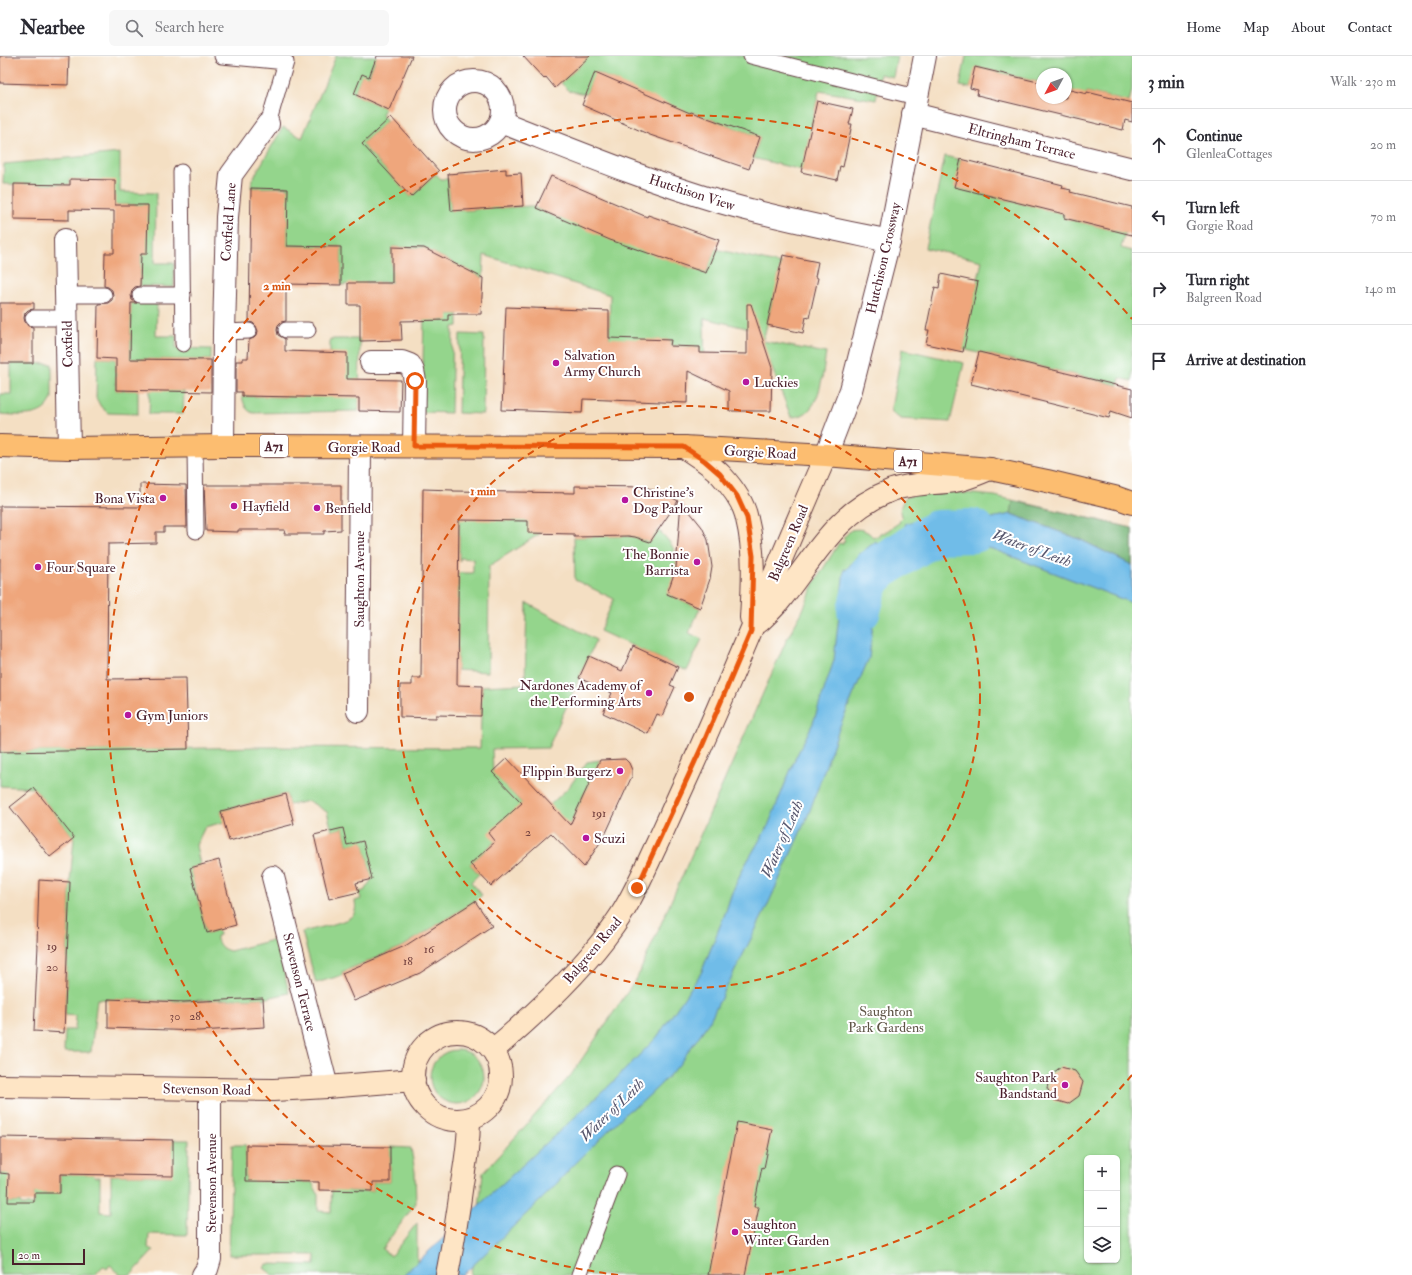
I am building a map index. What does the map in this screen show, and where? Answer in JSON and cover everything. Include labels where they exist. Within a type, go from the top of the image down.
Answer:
[{"type":"main road","name":"Gorgie Road","points":[[0,446],[69,448],[195,446],[684,447],[826,455],[990,469],[1047,481],[1118,498],[1132,503]]},
{"type":"street","name":"Hutchison Crossway","points":[[826,455],[851,390],[889,241],[925,56]]},
{"type":"street","name":"Eltringham Terrace","points":[[915,105],[1132,168]]},
{"type":"street","name":"Hutchison View","points":[[501,122],[662,184],[720,202],[774,216],[889,241]]},
{"type":"street","name":"Coxfield Lane","points":[[223,446],[227,217],[231,175],[268,124]]},
{"type":"street","name":"Coxfield","points":[[65,240],[69,448]]},
{"type":"street","points":[[371,362],[402,362],[410,365],[414,371],[414,446]]},
{"type":"street","name":"Saughton Avenue","points":[[358,711],[360,447]]},
{"type":"street","name":"Balgreen Road","points":[[684,447],[705,461],[720,474],[737,496],[747,518],[753,556],[751,631]]},
{"type":"street","name":"Balgreen Road","points":[[493,1050],[517,1030],[556,993],[603,941],[637,888],[703,744],[826,455]]},
{"type":"street","points":[[751,631],[780,600],[818,548],[841,523],[859,507],[884,494],[905,486],[956,481],[990,469]]},
{"type":"street","name":"Stevenson Terrace","points":[[273,877],[327,1087]]},
{"type":"street","points":[[460,1032],[473,1035],[484,1041],[493,1050],[499,1061],[501,1073],[501,1085],[497,1096],[490,1106],[480,1114],[470,1119],[457,1120],[444,1118],[432,1112],[423,1104],[417,1092],[414,1080],[414,1067],[419,1055],[426,1045],[436,1038],[448,1033],[460,1032]]},
{"type":"street","name":"Stevenson Road","points":[[0,1086],[274,1090],[414,1080]]},
{"type":"street","name":"Stevenson Avenue","points":[[203,1275],[207,1269],[210,1259],[210,1089]]},
{"type":"street","points":[[447,1275],[457,1225],[469,1140],[470,1119]]},
{"type":"lane","points":[[222,56],[286,62],[268,124]]},
{"type":"lane","points":[[751,56],[915,105]]},
{"type":"lane","points":[[181,172],[183,344]]},
{"type":"lane","points":[[66,295],[104,295]]},
{"type":"lane","points":[[140,295],[182,295]]},
{"type":"lane","points":[[33,318],[66,318]]},
{"type":"lane","points":[[286,330],[308,330]]},
{"type":"lane","points":[[224,332],[249,331]]},
{"type":"lane","points":[[195,446],[196,531]]},
{"type":"lane","points":[[579,1275],[617,1174]]},
{"type":"green space","points":[[336,56],[377,56],[368,77],[362,75],[354,94],[385,108],[382,115],[387,121],[362,144],[411,197],[436,174],[441,179],[448,179],[451,211],[474,210],[500,203],[500,208],[530,206],[559,218],[686,260],[685,266],[706,273],[715,249],[781,264],[778,278],[784,279],[772,303],[763,341],[826,353],[818,394],[809,411],[801,415],[791,417],[759,331],[704,318],[705,377],[699,377],[700,347],[670,346],[671,340],[609,342],[610,295],[484,255],[483,278],[424,248],[392,247],[392,282],[365,282],[341,285],[341,247],[287,246],[287,187],[251,188],[252,180],[283,127],[302,138]]},
{"type":"green space","points":[[574,56],[897,56],[893,77],[880,74],[876,100],[819,91],[802,170],[753,158],[760,137],[691,112],[683,135],[617,82],[596,72],[586,94],[569,91],[561,83],[581,64]]},
{"type":"green space","points":[[966,56],[1132,56],[1132,90],[1129,102],[1087,92],[1081,120],[1072,118],[1078,92],[1072,90],[1072,68],[1036,68],[1036,82],[976,67],[970,88],[960,86]]},
{"type":"green space","points":[[120,153],[120,192],[156,193],[155,263],[174,263],[174,287],[140,286],[141,254],[147,205],[115,205],[70,179],[70,185],[3,184],[4,164]]},
{"type":"green space","points":[[945,156],[961,160],[955,187],[1064,214],[1064,218],[1125,233],[1121,248],[1132,251],[1132,381],[1120,378],[1118,385],[963,349],[982,261],[925,248]]},
{"type":"green space","points":[[131,303],[157,304],[156,336],[176,336],[176,348],[211,349],[211,360],[130,359]]},
{"type":"green space","points":[[424,314],[433,320],[447,320],[448,314],[458,314],[458,326],[453,327],[451,413],[422,412]]},
{"type":"green space","points":[[460,334],[484,335],[483,414],[458,413]]},
{"type":"green space","points":[[330,339],[360,339],[359,411],[250,412],[244,404],[242,396],[284,397],[330,360]]},
{"type":"green space","points":[[902,349],[964,363],[950,422],[901,419],[893,414],[891,409]]},
{"type":"green space","points":[[97,358],[116,359],[116,390],[138,390],[138,414],[108,413],[101,407],[96,398]]},
{"type":"green space","points":[[11,363],[52,364],[52,398],[43,410],[30,415],[0,414],[0,394],[11,394]]},
{"type":"green space","points":[[150,390],[184,391],[183,414],[149,414]]},
{"type":"green space","name":"Saughton Park Gardens","points":[[932,490],[995,496],[1132,528],[1132,1275],[471,1275],[483,1173],[571,1075],[637,978],[787,639],[802,612],[815,582],[839,543],[842,544],[845,540],[843,538],[851,530],[863,530],[873,537],[879,536],[882,532],[884,533],[900,522],[899,521],[902,518],[900,513],[906,497]]},
{"type":"green space","points":[[1013,501],[1132,528],[1132,565],[1079,539],[1011,514]]},
{"type":"green space","points":[[459,516],[528,521],[541,533],[489,566],[488,672],[457,670],[458,573],[473,573],[473,559],[460,558],[459,561]]},
{"type":"green space","points":[[658,530],[672,546],[676,560],[676,568],[667,594],[700,608],[689,633],[702,639],[687,671],[600,631],[614,599],[575,580],[574,537],[628,536],[635,537],[649,543]]},
{"type":"green space","points":[[527,603],[596,640],[548,748],[492,749],[493,772],[529,811],[470,864],[479,874],[471,882],[482,895],[475,901],[402,947],[342,972],[343,975],[316,983],[302,932],[328,926],[348,919],[352,916],[356,905],[355,901],[361,899],[359,892],[364,891],[372,879],[363,842],[347,845],[343,828],[332,831],[327,812],[309,801],[289,805],[286,794],[221,811],[224,822],[205,827],[196,845],[200,865],[190,868],[207,933],[218,930],[219,935],[216,936],[219,944],[224,949],[230,951],[276,939],[289,993],[263,999],[175,1001],[97,999],[91,1052],[64,1052],[65,1030],[75,1030],[76,1016],[65,1015],[70,882],[74,838],[34,788],[0,786],[0,752],[259,747],[480,748],[482,686],[525,684]]},
{"type":"green space","points":[[600,760],[573,818],[559,841],[536,818],[569,787],[587,762]]},
{"type":"green space","points":[[457,1050],[467,1052],[476,1058],[482,1067],[484,1077],[482,1087],[476,1096],[467,1102],[457,1104],[447,1102],[438,1096],[432,1087],[430,1077],[432,1067],[438,1058],[447,1052]]},
{"type":"green space","points":[[173,1140],[189,1140],[187,1235],[149,1234],[148,1249],[154,1250],[131,1275],[121,1275],[110,1265],[107,1269],[103,1266],[95,1275],[0,1275],[0,1173],[13,1174],[8,1202],[20,1202],[21,1205],[34,1205],[34,1188],[43,1193],[60,1192],[60,1174],[93,1174],[94,1177],[100,1177],[100,1212],[111,1213],[111,1175],[172,1176]]},
{"type":"green space","points":[[232,1145],[246,1145],[246,1180],[312,1182],[318,1194],[318,1211],[331,1212],[332,1181],[350,1191],[373,1191],[373,1182],[390,1182],[390,1147],[411,1148],[415,1172],[416,1203],[382,1249],[391,1256],[417,1223],[417,1263],[403,1275],[273,1275],[264,1268],[267,1264],[315,1265],[315,1255],[229,1255]]},
{"type":"water","points":[[1011,514],[1079,539],[1132,565],[1132,603],[995,550],[973,544],[960,542],[951,543],[936,556],[928,558],[927,556],[925,557],[904,524],[917,520],[987,519]]},
{"type":"water","points":[[876,541],[897,574],[894,577],[896,582],[876,597],[869,658],[840,726],[809,813],[765,911],[709,1022],[678,1066],[658,1087],[639,1105],[628,1111],[548,1193],[463,1275],[403,1275],[612,1083],[657,1037],[701,973],[742,870],[768,826],[795,759],[813,723],[834,660],[844,569],[846,570],[858,555]]},
{"type":"building","points":[[0,56],[69,56],[68,85],[0,83]]},
{"type":"building","points":[[377,56],[412,56],[389,110],[354,94],[362,74],[369,77]]},
{"type":"building","points":[[523,56],[590,56],[555,88],[546,77],[544,79]]},
{"type":"building","points":[[975,67],[1036,82],[1036,104],[1072,104],[1072,90],[1087,94],[1087,92],[1132,103],[1132,122],[1125,120],[1123,130],[977,95],[978,90],[970,88]]},
{"type":"building","points":[[595,72],[690,113],[691,112],[760,137],[749,169],[650,135],[582,105]]},
{"type":"building","points":[[817,101],[853,109],[849,124],[852,124],[843,167],[840,166],[837,180],[801,172]]},
{"type":"building","points":[[391,117],[439,171],[411,197],[362,144]]},
{"type":"building","points":[[961,159],[1063,185],[1062,188],[1071,190],[1070,192],[1132,207],[1132,235],[1064,218],[1064,214],[954,187]]},
{"type":"building","points":[[506,169],[506,174],[521,173],[523,206],[451,211],[448,174]]},
{"type":"building","points":[[551,176],[647,217],[648,215],[719,240],[706,273],[610,240],[536,208]]},
{"type":"building","points":[[70,179],[115,180],[115,205],[148,205],[147,254],[141,254],[140,286],[135,287],[132,290],[131,295],[132,300],[137,303],[131,303],[130,359],[211,360],[211,392],[116,390],[116,359],[97,358],[98,304],[108,303],[112,300],[113,295],[112,290],[104,286],[105,253],[114,253],[114,211],[69,210],[69,220],[14,219],[14,184],[70,185]]},
{"type":"building","points":[[251,188],[288,189],[287,246],[341,247],[341,285],[286,284],[286,321],[281,322],[278,325],[277,330],[278,335],[285,339],[285,351],[347,353],[347,379],[401,380],[400,412],[359,411],[359,398],[242,396],[242,392],[236,392],[236,361],[243,361],[243,358],[248,358],[249,340],[257,335],[258,331],[253,323],[249,322]]},
{"type":"building","points":[[392,247],[424,248],[483,278],[481,314],[448,314],[448,320],[401,321],[402,340],[360,341],[360,305],[348,305],[348,283],[392,283]]},
{"type":"building","points":[[783,255],[818,262],[815,277],[818,278],[809,318],[806,317],[803,333],[767,325]]},
{"type":"building","points":[[941,274],[978,282],[963,352],[926,344],[929,330],[926,330],[935,287],[939,288]]},
{"type":"building","points":[[0,303],[34,303],[34,309],[28,310],[25,313],[24,318],[28,326],[33,327],[33,363],[0,363]]},
{"type":"building","points":[[747,304],[751,304],[772,368],[771,411],[729,411],[729,391],[688,371],[687,403],[583,399],[582,413],[502,410],[506,307],[609,311],[609,338],[671,340],[670,346],[700,347],[700,353],[747,354]]},
{"type":"building","points":[[979,352],[1132,389],[1132,418],[1111,411],[1109,418],[971,384]]},
{"type":"building","points":[[140,484],[186,485],[187,527],[164,527],[164,532],[156,532],[156,543],[108,544],[107,679],[186,678],[188,749],[0,752],[0,506],[140,507]]},
{"type":"building","points":[[204,485],[341,485],[341,530],[324,531],[324,534],[284,534],[285,530],[238,530],[238,532],[206,531]]},
{"type":"building","points":[[575,486],[645,487],[666,494],[678,501],[650,542],[628,536],[574,537],[574,534],[528,533],[528,521],[459,520],[457,685],[482,686],[481,716],[436,715],[436,718],[400,717],[400,685],[412,685],[412,678],[421,678],[423,489],[453,491],[575,493]]},
{"type":"building","points":[[681,501],[702,527],[708,540],[712,567],[710,579],[700,608],[667,594],[676,568]]},
{"type":"building","points":[[633,646],[678,667],[670,685],[675,687],[662,716],[657,714],[648,734],[603,713],[612,693],[579,678],[589,656],[622,671]]},
{"type":"building","points":[[507,758],[570,825],[600,760],[625,759],[629,763],[632,770],[632,776],[605,835],[584,867],[551,833],[491,886],[470,864],[495,842],[488,833],[522,803],[492,772]]},
{"type":"building","points":[[34,788],[74,838],[50,857],[10,807]]},
{"type":"building","points":[[286,794],[294,824],[229,841],[221,811]]},
{"type":"building","points":[[343,828],[347,845],[363,841],[372,879],[356,883],[359,892],[329,899],[314,835]]},
{"type":"building","points":[[219,860],[236,925],[207,933],[190,868]]},
{"type":"building","points":[[39,880],[70,882],[64,1033],[34,1031]]},
{"type":"building","points":[[475,901],[492,926],[420,973],[354,1001],[342,973],[405,946]]},
{"type":"building","points":[[263,998],[265,1027],[199,1031],[108,1028],[108,999],[184,1002]]},
{"type":"building","name":"Saughton Park Bandstand","points":[[1061,1067],[1075,1071],[1083,1082],[1079,1096],[1068,1104],[1054,1100],[1047,1088],[1050,1075]]},
{"type":"building","points":[[737,1122],[772,1129],[754,1207],[759,1207],[745,1275],[708,1275]]},
{"type":"building","points":[[0,1137],[173,1140],[173,1176],[60,1174],[60,1193],[34,1193],[34,1202],[8,1202],[9,1174],[0,1173]]},
{"type":"building","points":[[246,1145],[390,1147],[390,1182],[373,1182],[373,1191],[319,1190],[319,1182],[246,1181]]},
{"type":"waterway","name":"Water of Leith","points":[[859,610],[864,591],[870,577],[883,565],[937,532],[974,531]]},
{"type":"place","name":"Salvation Army Church","points":[[556,363]]},
{"type":"place","name":"Luckies","points":[[746,382]]},
{"type":"place","name":"Bona Vista","points":[[163,498]]},
{"type":"place","name":"Christine's Dog Parlour","points":[[625,500]]},
{"type":"place","name":"Hayfield","points":[[234,506]]},
{"type":"place","name":"Benfield","points":[[317,508]]},
{"type":"place","name":"The Bonnie Barrista","points":[[697,562]]},
{"type":"place","name":"Four Square","points":[[38,567]]},
{"type":"place","name":"Nardones Academy of the Performing Arts","points":[[649,693]]},
{"type":"place","name":"Gym Juniors","points":[[128,715]]},
{"type":"place","name":"Flippin Burgerz","points":[[620,771]]},
{"type":"place","name":"Scuzi","points":[[586,838]]},
{"type":"place","name":"Saughton Park Bandstand","points":[[1065,1085]]},
{"type":"place","name":"Saughton Winter Garden","points":[[735,1232]]},
{"type":"route","points":[[415,381],[414,446],[548,448],[684,447],[705,461],[720,474],[737,496],[747,518],[753,556],[751,631],[703,744],[637,888]]}]
